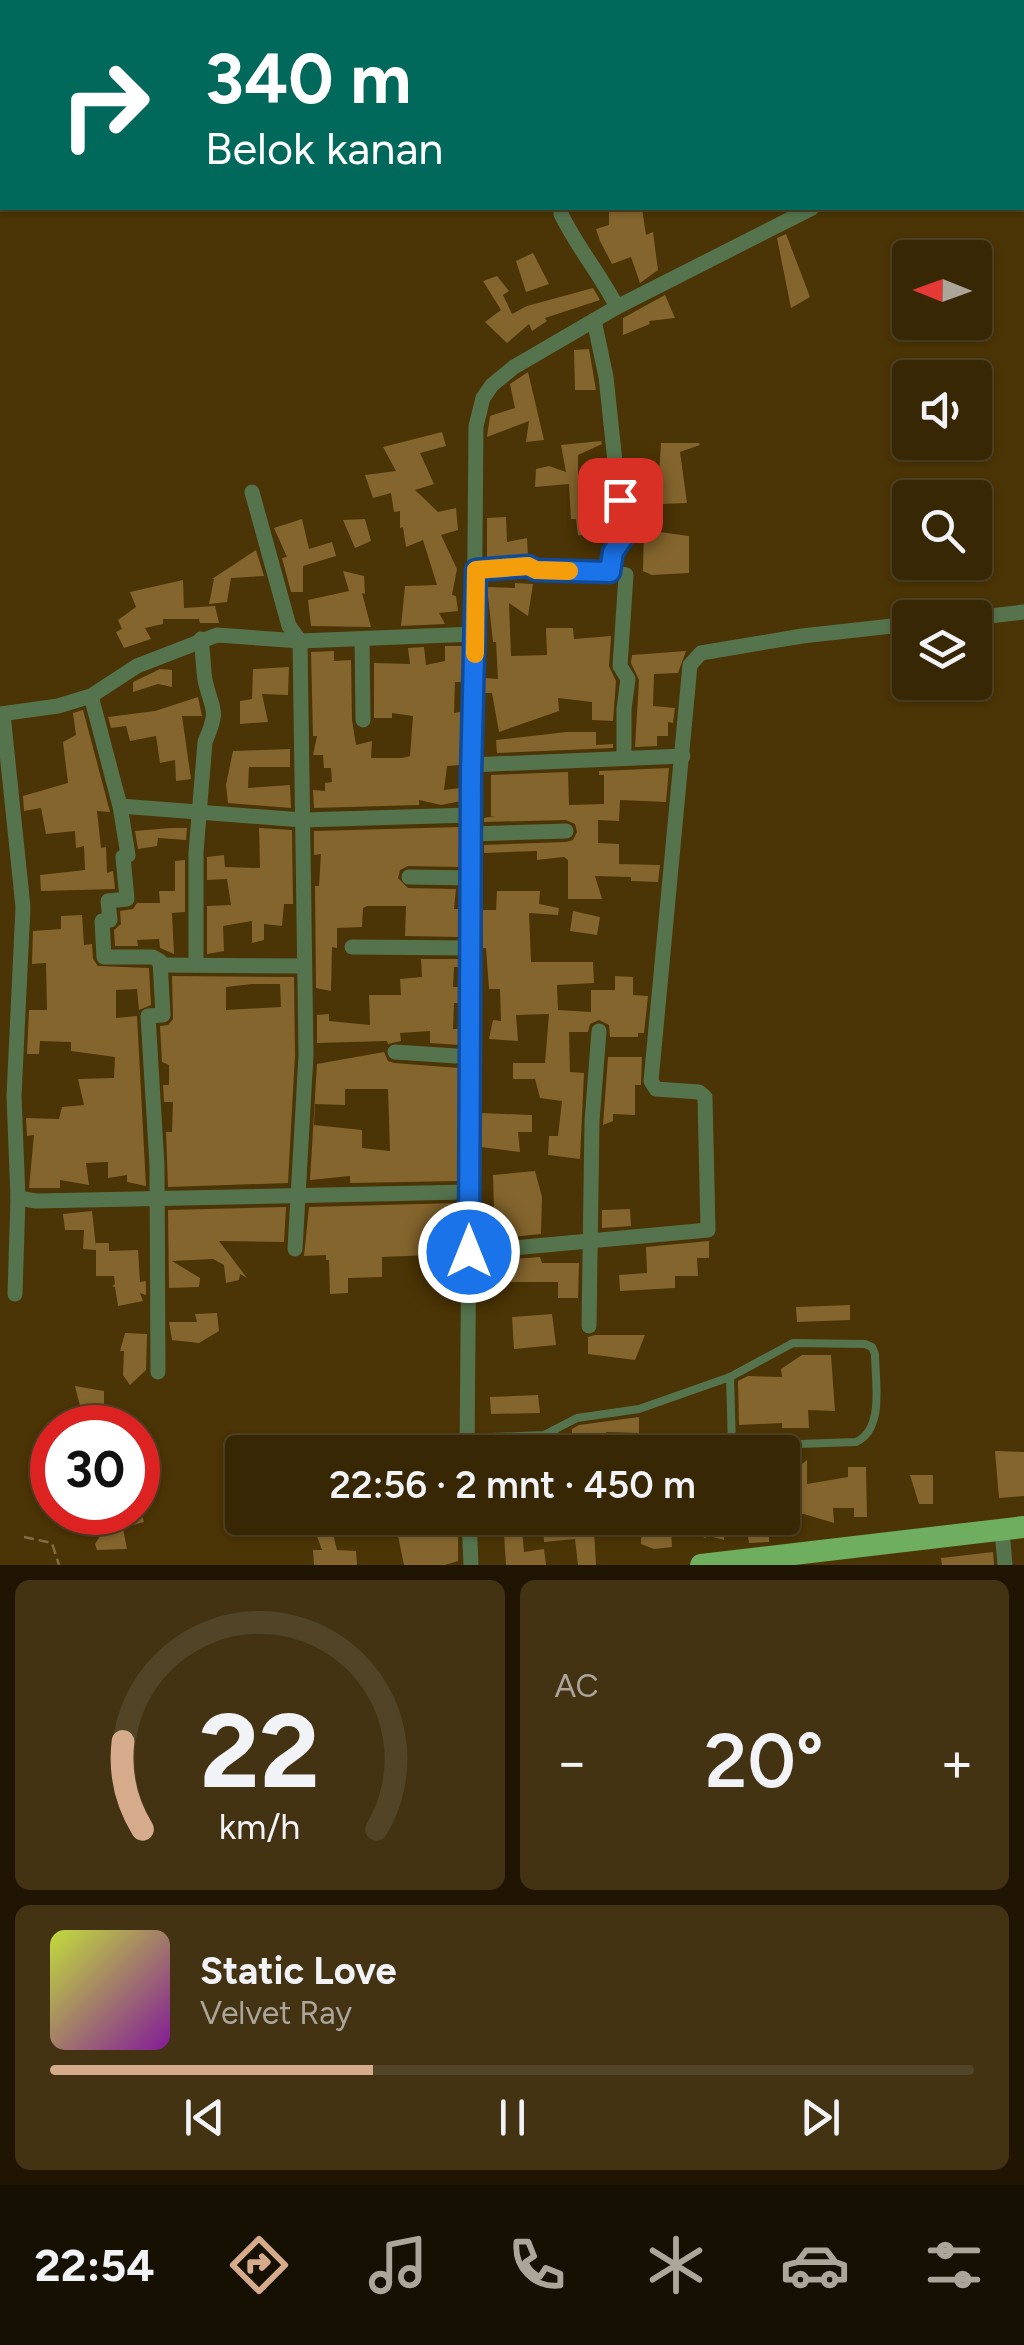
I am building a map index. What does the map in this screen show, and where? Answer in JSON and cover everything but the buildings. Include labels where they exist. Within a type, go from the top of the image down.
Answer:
[{"type":"main road","points":[[701,1565],[1013,1528]]},
{"type":"street","points":[[467,1435],[476,426],[483,398],[503,375],[594,320],[808,210]]},
{"type":"street","points":[[561,214],[577,247],[599,273],[617,307]]},
{"type":"street","points":[[594,320],[606,377],[618,490],[626,524],[624,538],[611,558],[610,572]]},
{"type":"street","points":[[252,492],[283,609],[291,631],[300,641],[306,1054],[295,1250]]},
{"type":"street","points":[[476,570],[528,566],[536,570],[622,573],[627,580],[620,666],[628,680],[624,758]]},
{"type":"street","points":[[992,616],[1024,612]]},
{"type":"street","points":[[469,1252],[701,1233],[709,1228],[705,1096],[699,1092],[656,1089],[651,1081],[689,670],[701,653],[892,626]]},
{"type":"street","points":[[15,1294],[18,1198],[14,1096],[23,907],[2,714],[58,706],[92,696],[137,666],[201,639],[230,635],[300,641],[475,634]]},
{"type":"street","points":[[196,965],[200,809],[205,742],[214,717],[201,639]]},
{"type":"street","points":[[362,639],[363,720]]},
{"type":"street","points":[[92,696],[120,806],[128,855],[123,857],[128,899],[108,901],[110,920],[102,921],[104,957],[153,957],[158,958],[160,966],[163,1015],[148,1016],[158,1199],[158,1372]]},
{"type":"street","points":[[471,765],[683,756]]},
{"type":"street","points":[[120,806],[200,809],[302,820],[471,816]]},
{"type":"street","points":[[472,834],[566,830]]},
{"type":"street","points":[[409,877],[472,878]]},
{"type":"street","points":[[352,947],[471,948]]},
{"type":"street","points":[[160,966],[304,966]]},
{"type":"street","points":[[589,1326],[592,1121],[599,1031]]},
{"type":"street","points":[[395,1052],[471,1057]]},
{"type":"street","points":[[18,1198],[36,1201],[468,1192]]},
{"type":"street","points":[[1005,1565],[1013,1528]]},
{"type":"street","points":[[470,1535],[471,1565]]},
{"type":"lane","points":[[539,1435],[577,1418],[638,1409],[730,1377],[793,1344],[872,1346],[875,1412],[864,1438],[856,1442],[800,1444]]},
{"type":"lane","points":[[730,1377],[732,1435]]},
{"type":"lane","points":[[554,1430],[555,1435]]},
{"type":"path","points":[[24,1537],[52,1543],[59,1565]]},
{"type":"slow traffic","points":[[475,654],[476,570],[528,566],[536,570],[569,571]]},
{"type":"route","points":[[469,1252],[476,570],[528,566],[536,570],[610,572],[613,552],[626,533],[620,500]]}]
